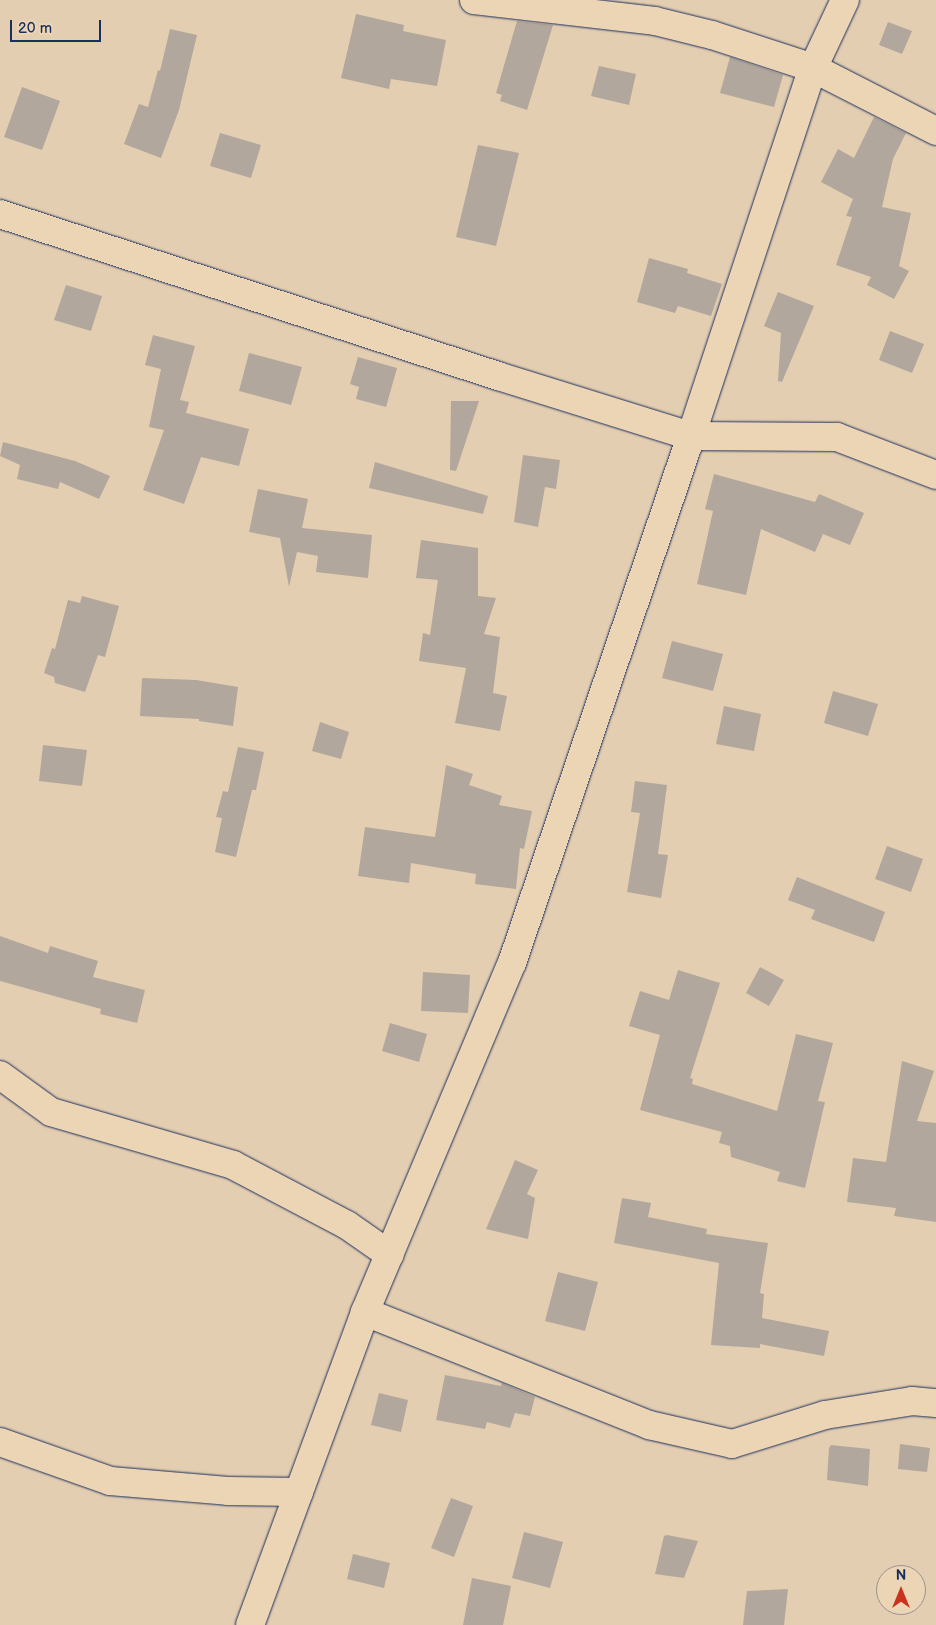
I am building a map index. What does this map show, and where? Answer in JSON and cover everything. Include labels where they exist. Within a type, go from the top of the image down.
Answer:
[{"type":"street","points":[[474,0],[654,21],[712,35],[813,68],[936,131]]},
{"type":"street","points":[[250,1625],[365,1312],[512,963],[691,436],[813,68],[844,0]]},
{"type":"street","points":[[0,214],[488,373],[691,436],[837,436],[936,475]]},
{"type":"street","points":[[0,1075],[51,1112],[233,1165],[347,1225],[390,1255]]},
{"type":"street","points":[[365,1312],[649,1425],[732,1444],[825,1415],[912,1401],[936,1402]]},
{"type":"street","points":[[0,1442],[110,1481],[228,1491],[299,1492]]},
{"type":"building","points":[[356,14],[404,25],[403,31],[446,40],[437,86],[391,79],[389,89],[341,78]]},
{"type":"building","points":[[517,21],[553,25],[527,110],[500,101],[502,95],[496,93]]},
{"type":"building","points":[[888,22],[912,31],[902,54],[879,45]]},
{"type":"building","points":[[170,29],[197,35],[179,110],[161,158],[124,144],[139,104],[148,107],[158,70],[160,71]]},
{"type":"building","points":[[730,57],[783,75],[774,107],[720,93]]},
{"type":"building","points":[[599,66],[636,74],[629,105],[591,96]]},
{"type":"building","points":[[22,87],[60,101],[42,150],[4,137]]},
{"type":"building","points":[[874,117],[906,133],[893,159],[882,207],[911,213],[899,266],[909,271],[894,299],[867,285],[871,277],[836,265],[852,217],[846,216],[853,199],[821,182],[838,149],[854,158]]},
{"type":"building","points":[[220,133],[261,145],[251,178],[210,166]]},
{"type":"building","points":[[478,145],[519,153],[496,246],[456,237]]},
{"type":"building","points":[[649,258],[688,269],[687,273],[722,284],[711,316],[678,306],[675,313],[637,302]]},
{"type":"building","points":[[66,285],[102,296],[91,331],[54,320]]},
{"type":"building","points":[[778,292],[814,306],[782,382],[778,381],[781,333],[764,326]]},
{"type":"building","points":[[890,331],[924,344],[912,373],[879,360]]},
{"type":"building","points":[[153,335],[195,346],[180,400],[189,402],[186,413],[249,429],[239,466],[201,457],[184,504],[143,490],[164,430],[149,427],[161,369],[145,365]]},
{"type":"building","points":[[249,353],[302,367],[291,405],[239,391]]},
{"type":"building","points":[[358,357],[397,368],[386,407],[356,399],[359,387],[350,384]]},
{"type":"building","points":[[451,401],[479,401],[456,471],[450,470]]},
{"type":"building","points":[[3,442],[75,461],[110,476],[99,499],[60,482],[58,489],[17,479],[20,465],[0,456]]},
{"type":"building","points":[[523,455],[560,460],[556,489],[545,487],[538,527],[514,522]]},
{"type":"building","points":[[375,462],[488,496],[483,514],[369,488]]},
{"type":"building","points":[[714,474],[815,502],[819,494],[864,513],[850,545],[823,534],[815,552],[761,529],[746,595],[697,584],[713,511],[705,509]]},
{"type":"building","points":[[258,489],[308,499],[302,528],[372,535],[368,578],[316,572],[318,556],[297,552],[289,587],[280,538],[249,532]]},
{"type":"building","points":[[421,540],[478,548],[478,596],[496,598],[484,634],[500,637],[493,693],[507,696],[500,731],[455,723],[466,668],[419,661],[423,633],[430,635],[438,580],[416,578]]},
{"type":"building","points":[[82,596],[119,606],[105,657],[98,655],[85,692],[55,683],[54,677],[44,673],[52,648],[55,649],[68,600],[80,603]]},
{"type":"building","points":[[672,641],[723,654],[713,691],[662,678]]},
{"type":"building","points":[[142,678],[196,680],[238,687],[233,726],[199,721],[199,719],[140,716]]},
{"type":"building","points":[[833,691],[878,704],[868,736],[824,723]]},
{"type":"building","points":[[724,706],[761,714],[754,751],[716,744]]},
{"type":"building","points":[[320,722],[349,732],[341,759],[312,751]]},
{"type":"building","points":[[43,745],[87,750],[82,786],[39,781]]},
{"type":"building","points":[[238,747],[264,752],[256,790],[252,790],[236,857],[215,852],[222,818],[216,817],[223,791],[228,792]]},
{"type":"building","points":[[446,765],[473,774],[469,785],[502,796],[499,805],[532,811],[524,849],[520,848],[516,889],[475,884],[476,874],[411,863],[409,883],[358,876],[365,827],[435,837]]},
{"type":"building","points":[[635,781],[667,785],[658,854],[668,855],[661,898],[627,892],[640,813],[631,812]]},
{"type":"building","points":[[887,846],[923,859],[911,892],[875,879]]},
{"type":"building","points":[[797,877],[885,912],[874,942],[811,919],[815,910],[788,900]]},
{"type":"building","points":[[0,936],[48,953],[50,946],[98,961],[93,977],[145,990],[137,1023],[100,1014],[101,1009],[0,981]]},
{"type":"building","points":[[760,967],[784,980],[769,1006],[746,993]]},
{"type":"building","points":[[678,970],[720,983],[690,1078],[693,1079],[692,1084],[777,1111],[796,1034],[833,1043],[818,1101],[825,1102],[805,1188],[777,1181],[780,1172],[731,1157],[730,1146],[719,1143],[722,1132],[640,1110],[660,1035],[629,1026],[640,991],[669,1000]]},
{"type":"building","points":[[423,972],[470,975],[468,1013],[421,1011]]},
{"type":"building","points":[[390,1023],[427,1034],[419,1062],[382,1051]]},
{"type":"building","points":[[902,1061],[934,1071],[917,1121],[936,1123],[936,1222],[894,1216],[896,1208],[847,1202],[853,1158],[886,1162]]},
{"type":"building","points":[[515,1160],[538,1170],[527,1194],[535,1198],[528,1239],[486,1229]]},
{"type":"building","points":[[622,1198],[651,1203],[648,1217],[707,1229],[706,1234],[768,1243],[760,1293],[764,1294],[762,1318],[829,1331],[824,1356],[760,1344],[760,1348],[711,1345],[719,1263],[614,1243]]},
{"type":"building","points":[[558,1272],[598,1282],[585,1331],[545,1321]]},
{"type":"building","points":[[445,1375],[501,1386],[502,1383],[535,1397],[530,1416],[515,1413],[510,1428],[487,1422],[485,1429],[436,1420]]},
{"type":"building","points":[[379,1393],[408,1400],[401,1432],[371,1425]]},
{"type":"building","points":[[900,1444],[930,1448],[927,1472],[898,1469]]},
{"type":"building","points":[[831,1445],[870,1449],[868,1486],[827,1480],[829,1448]]},
{"type":"building","points":[[451,1498],[473,1506],[454,1557],[431,1548]]},
{"type":"building","points":[[524,1532],[563,1542],[550,1588],[512,1578]]},
{"type":"building","points":[[664,1536],[698,1541],[684,1578],[655,1574]]},
{"type":"building","points":[[353,1554],[390,1563],[384,1588],[347,1579]]},
{"type":"building","points":[[472,1578],[511,1586],[503,1625],[463,1625]]},
{"type":"building","points":[[788,1589],[784,1625],[743,1625],[747,1591]]}]
